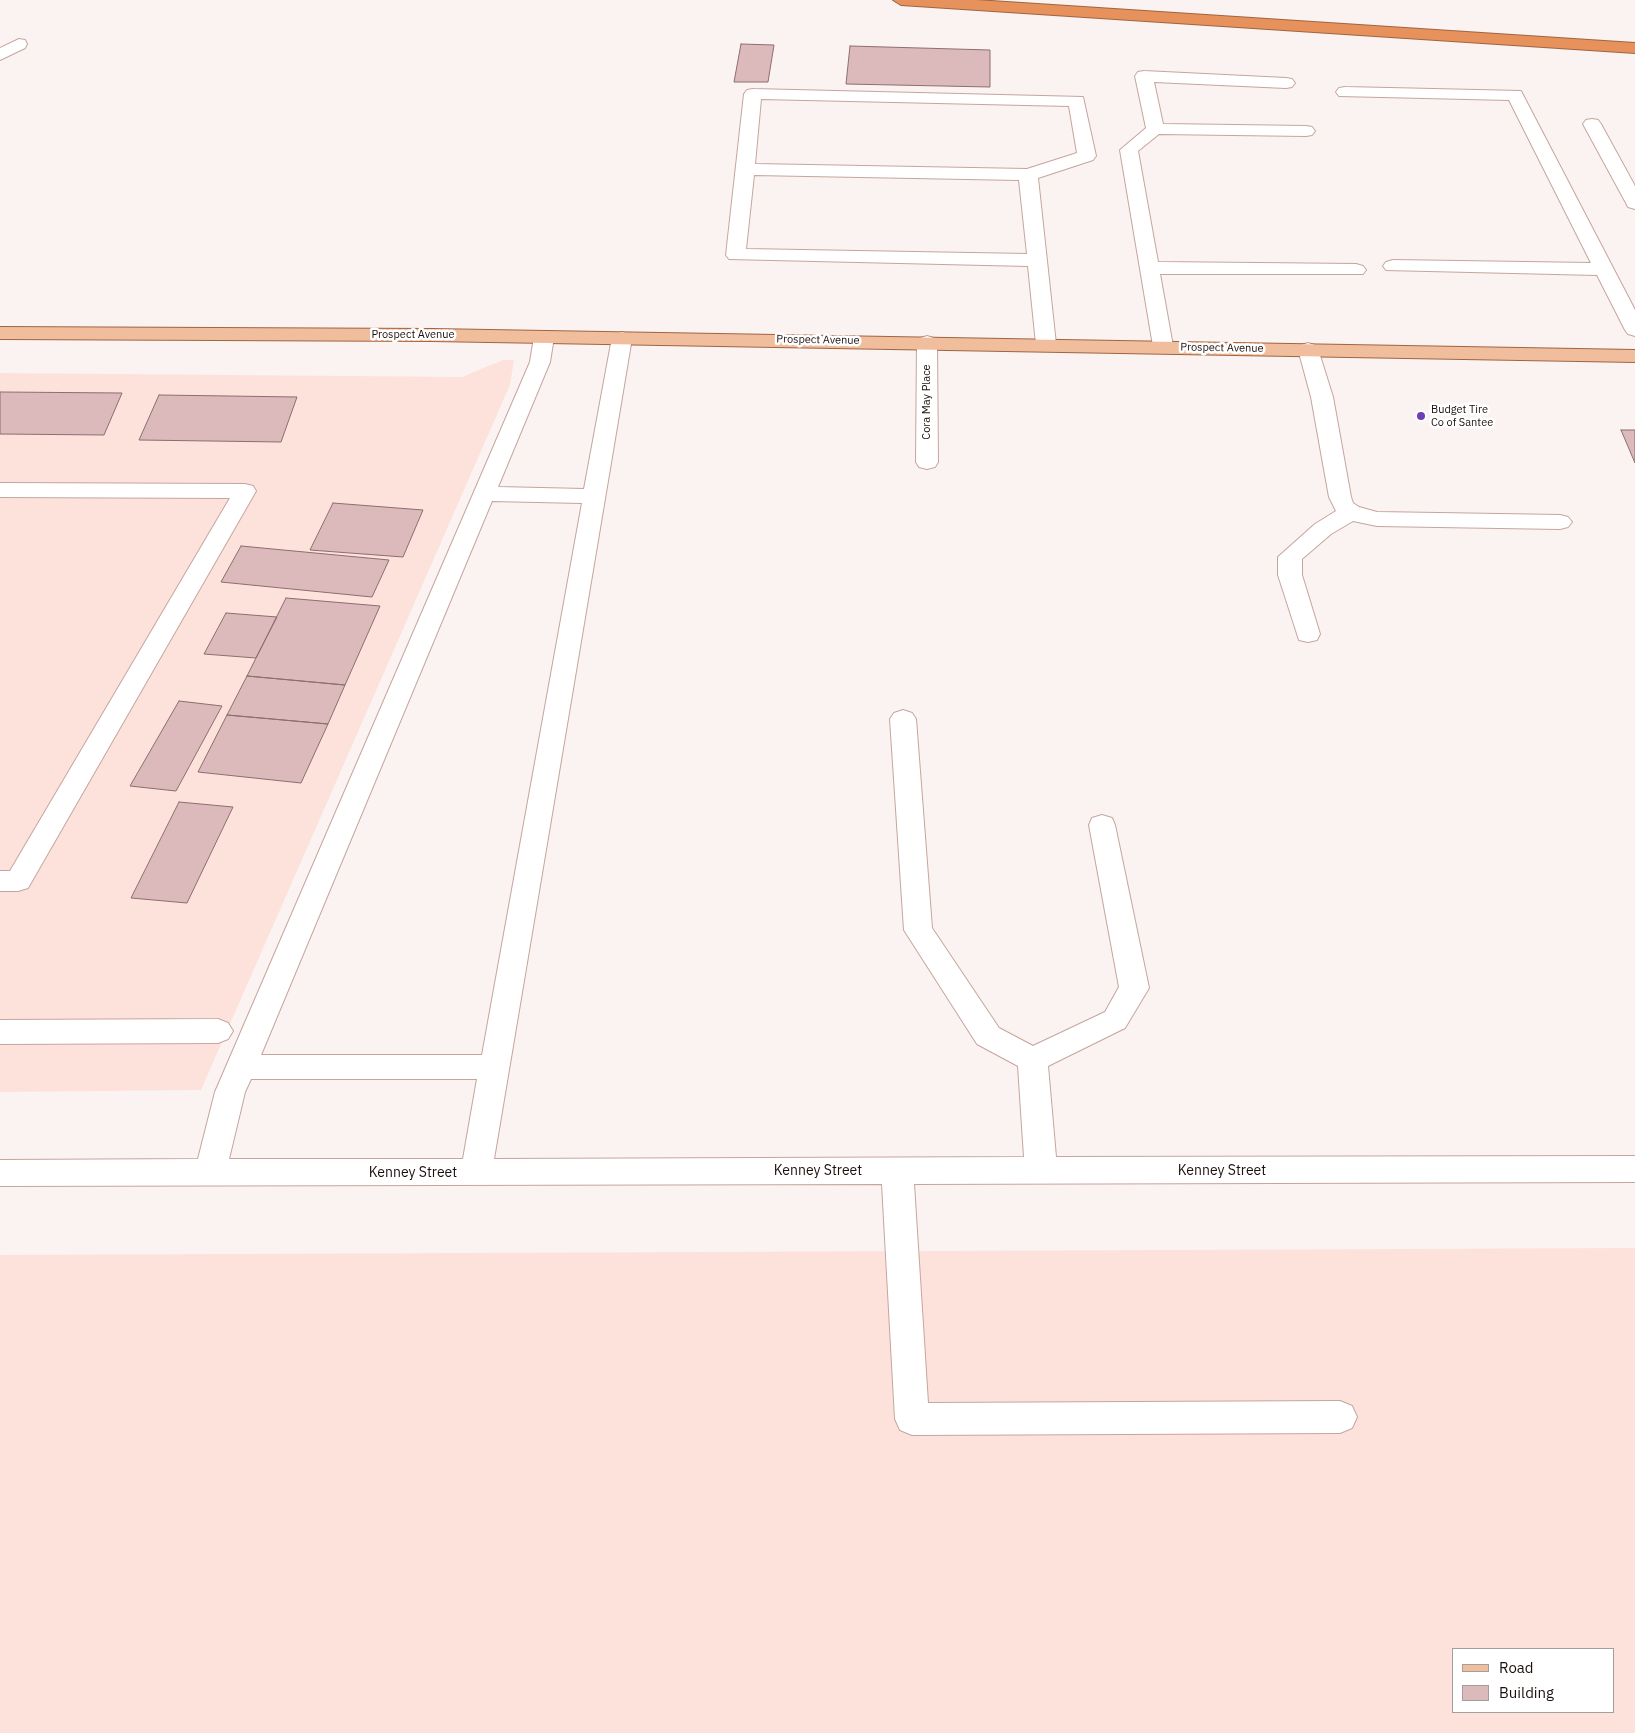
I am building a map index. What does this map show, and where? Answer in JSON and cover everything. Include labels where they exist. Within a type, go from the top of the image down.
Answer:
[{"type":"highway","points":[[901,0],[1635,48]]},
{"type":"main road","name":"Prospect Avenue","points":[[0,333],[927,342],[1635,356]]},
{"type":"street","points":[[0,55],[19,44]]},
{"type":"street","points":[[1155,129],[1144,76],[1286,83]]},
{"type":"street","points":[[1345,92],[1515,95],[1635,330]]},
{"type":"street","points":[[745,169],[1028,174],[1087,156],[1077,101],[753,94],[745,169],[736,255],[1037,260]]},
{"type":"street","points":[[1592,124],[1635,203]]},
{"type":"street","points":[[1163,346],[1129,150],[1155,129],[1306,132]]},
{"type":"street","points":[[1028,174],[1046,344]]},
{"type":"street","points":[[1393,266],[1604,269]]},
{"type":"street","points":[[1150,268],[1356,270]]},
{"type":"street","points":[[210,1173],[230,1092],[540,362],[544,337]]},
{"type":"street","points":[[476,1173],[622,338]]},
{"type":"street","name":"Cora May Place","points":[[927,342],[927,462]]},
{"type":"street","points":[[1308,349],[1322,397],[1340,497],[1344,506],[1351,512],[1363,517],[1377,519],[1560,522]]},
{"type":"street","points":[[0,490],[245,491],[18,881],[0,881]]},
{"type":"street","points":[[484,494],[594,496]]},
{"type":"street","points":[[1308,634],[1290,575],[1290,557],[1323,529],[1351,512]]},
{"type":"street","points":[[904,720],[918,930],[988,1036],[1033,1060]]},
{"type":"street","points":[[1033,1060],[1115,1020],[1134,988],[1102,825]]},
{"type":"street","points":[[0,1032],[218,1031]]},
{"type":"street","points":[[1033,1060],[1041,1171]]},
{"type":"street","points":[[241,1067],[494,1067]]},
{"type":"street","name":"Kenney Street","points":[[0,1174],[1635,1169]]},
{"type":"street","points":[[897,1171],[912,1419],[1340,1417]]},
{"type":"shaded area","points":[[503,360],[514,360],[510,385],[201,1090],[0,1092],[0,373],[462,377]]},
{"type":"shaded area","points":[[1635,1248],[1635,1733],[0,1733],[0,1255]]},
{"type":"building","points":[[741,44],[774,45],[768,82],[734,82]]},
{"type":"building","points":[[850,46],[990,50],[990,87],[846,84]]},
{"type":"building","points":[[0,392],[122,393],[104,435],[0,434]]},
{"type":"building","points":[[159,395],[297,397],[281,442],[139,440]]},
{"type":"building","points":[[1621,430],[1635,430],[1635,463]]},
{"type":"building","points":[[333,503],[423,510],[403,557],[310,550]]},
{"type":"building","points":[[241,546],[389,560],[372,597],[221,582]]},
{"type":"building","points":[[286,598],[380,606],[345,685],[247,676]]},
{"type":"building","points":[[226,613],[277,617],[256,658],[204,654]]},
{"type":"building","points":[[247,676],[345,685],[328,724],[227,715]]},
{"type":"building","points":[[179,701],[222,706],[176,791],[130,786]]},
{"type":"building","points":[[227,715],[328,724],[301,783],[198,772]]},
{"type":"building","points":[[179,802],[233,807],[187,903],[131,898]]},
{"type":"place","name":"Budget Tire Co of Santee","points":[[1421,416]]}]
